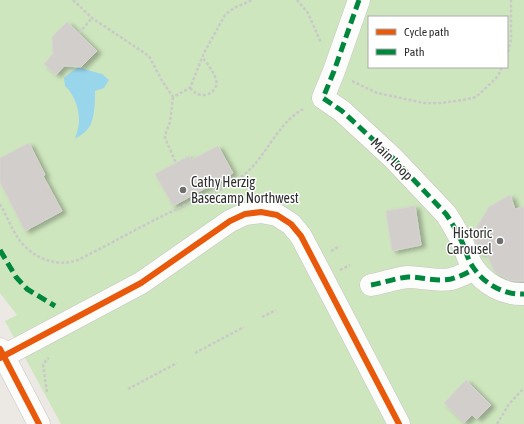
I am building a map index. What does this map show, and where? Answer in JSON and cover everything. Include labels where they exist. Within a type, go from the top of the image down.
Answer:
[{"type":"street","points":[[323,98],[354,18],[359,0]]},
{"type":"street","name":"Main Loop","points":[[323,98],[342,110],[393,158],[446,214],[457,232],[474,269],[487,282],[499,289],[515,294],[524,294]]},
{"type":"street","points":[[39,424],[1,354],[141,283],[230,221],[245,214],[261,212],[277,215],[290,224],[300,236],[399,424]]},
{"type":"street","points":[[371,286],[406,278],[419,277],[451,279],[474,269]]},
{"type":"path","points":[[73,0],[92,18],[149,56],[162,81],[173,97],[170,122],[165,138],[176,163]]},
{"type":"path","points":[[173,97],[190,88],[203,58],[225,15],[234,8],[252,0]]},
{"type":"path","points":[[297,0],[308,13],[322,44],[335,66],[377,93],[424,103],[441,103],[463,100],[476,97],[498,76],[502,68]]},
{"type":"path","points":[[508,52],[511,39],[511,0]]},
{"type":"path","points":[[79,33],[92,18]]},
{"type":"path","points":[[190,88],[196,93],[202,95],[209,94],[217,85],[217,81],[213,73],[203,58]]},
{"type":"path","points":[[0,204],[18,238],[32,252],[41,258],[52,262],[70,263],[236,181],[254,167],[286,123],[294,115],[323,98]]},
{"type":"path","points":[[262,317],[276,310]]},
{"type":"path","points":[[195,353],[244,327]]},
{"type":"path","points":[[47,396],[43,365],[46,359],[53,355]]},
{"type":"path","points":[[128,389],[177,363]]},
{"type":"path","points":[[498,424],[509,404],[524,388]]},
{"type":"green space","points":[[0,0],[524,0],[524,424],[61,424],[5,321],[17,315],[0,293]]},
{"type":"water","points":[[79,67],[102,74],[109,80],[104,88],[95,91],[95,104],[92,122],[85,132],[75,139],[79,125],[78,111],[73,97],[65,86],[64,78]]},
{"type":"building","points":[[67,22],[97,51],[81,67],[64,66],[56,75],[44,64],[53,54],[52,37]]},
{"type":"building","points":[[29,143],[45,175],[43,176],[62,211],[25,231],[0,182],[0,158]]},
{"type":"building","name":"Cathy Herzig Basecamp Northwest","points":[[218,146],[233,173],[173,206],[155,174],[189,156],[191,160]]},
{"type":"building","name":"Historic Carousel","points":[[510,195],[515,209],[524,207],[524,281],[509,280],[494,271],[486,252],[480,253],[475,241],[475,230],[489,207]]},
{"type":"building","points":[[415,206],[421,245],[392,251],[386,211]]},
{"type":"building","points":[[466,380],[491,405],[477,419],[472,415],[464,423],[444,403]]},
{"type":"marked path","points":[[359,0],[323,98],[342,111],[393,158],[446,214],[463,244],[468,259],[483,279],[495,287],[509,293],[524,294]]},
{"type":"marked path","points":[[0,250],[16,277],[27,289],[55,306]]},
{"type":"marked path","points":[[371,285],[408,277],[446,280],[463,275],[474,269]]},
{"type":"cycle path","points":[[0,358],[141,283],[230,221],[245,214],[261,212],[277,215],[291,224],[301,236],[399,424]]},
{"type":"cycle path","points":[[0,349],[39,424]]},
{"type":"place","name":"Cathy Herzig Basecamp Northwest","points":[[183,190]]},
{"type":"place","name":"Historic Carousel","points":[[500,241]]}]
